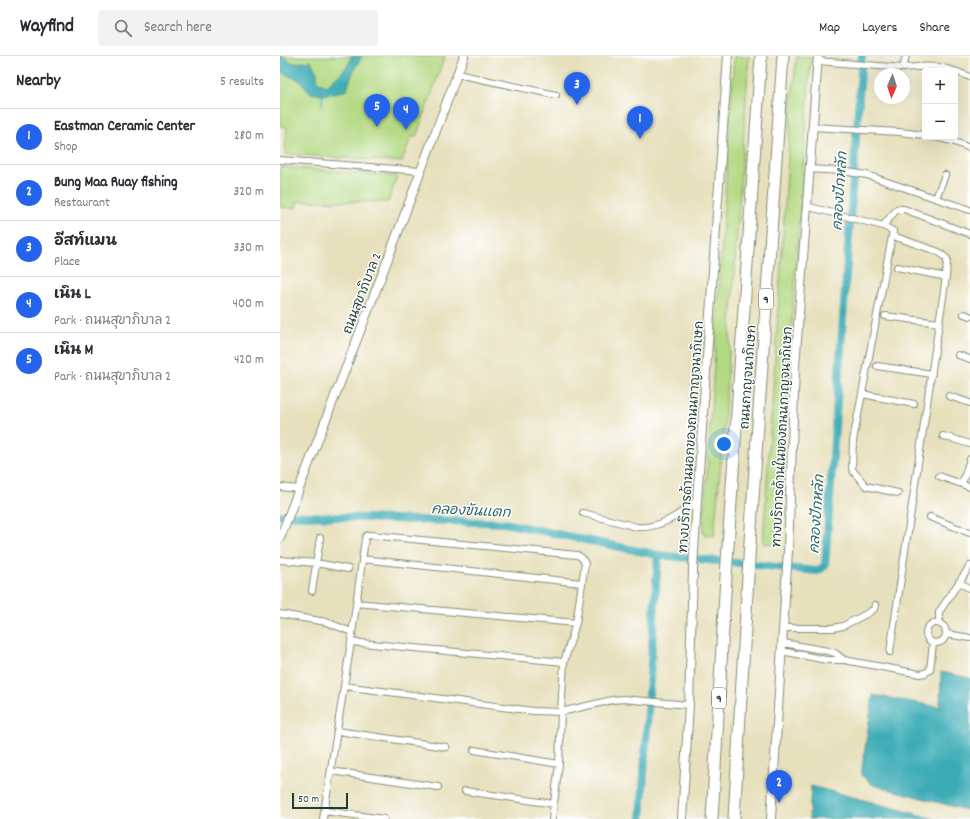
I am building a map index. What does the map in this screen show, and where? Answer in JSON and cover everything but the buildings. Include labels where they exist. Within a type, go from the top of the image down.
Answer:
[{"type":"highway","name":"ถนนกาญจนาภิเษก","points":[[712,819],[726,576],[761,56]]},
{"type":"highway","name":"ถนนกาญจนาภิเษก","points":[[734,819],[750,542],[783,56]]},
{"type":"main road","name":"ถนนสุขาภิบาล 2","points":[[280,538],[464,56]]},
{"type":"main road","name":"ทางบริการด้านนอกของถนนกาญจนาภิเษก","points":[[682,819],[689,704],[693,570],[697,500],[728,56]]},
{"type":"main road","name":"ทางบริการด้านในของถนนกาญจนาภิเษก","points":[[771,819],[784,628],[795,367],[818,58]]},
{"type":"street","points":[[903,68],[906,56]]},
{"type":"street","points":[[818,58],[848,63],[903,68],[940,66],[970,77]]},
{"type":"street","points":[[457,74],[556,94]]},
{"type":"street","points":[[812,127],[922,135]]},
{"type":"street","points":[[948,140],[970,148]]},
{"type":"street","points":[[280,160],[421,171]]},
{"type":"street","points":[[809,169],[842,171],[867,175],[970,210]]},
{"type":"street","points":[[936,198],[945,176]]},
{"type":"street","points":[[806,206],[892,229],[893,236],[853,441],[853,471],[866,486],[898,493]]},
{"type":"street","points":[[882,226],[897,209],[904,208],[970,234]]},
{"type":"street","points":[[890,652],[932,374],[946,277],[947,259],[939,252],[893,236]]},
{"type":"street","points":[[897,267],[946,277]]},
{"type":"street","points":[[885,316],[939,324]]},
{"type":"street","points":[[958,355],[970,359]]},
{"type":"street","points":[[877,366],[932,374]]},
{"type":"street","points":[[862,394],[914,404]]},
{"type":"street","points":[[950,396],[970,403]]},
{"type":"street","points":[[943,436],[970,443]]},
{"type":"street","points":[[962,484],[970,459]]},
{"type":"street","points":[[939,476],[970,487]]},
{"type":"street","points":[[280,487],[299,489]]},
{"type":"street","points":[[583,513],[646,528],[663,522],[685,511],[697,500]]},
{"type":"street","points":[[930,517],[970,533]]},
{"type":"street","points":[[323,819],[351,642],[365,539],[366,536],[370,535],[576,555],[584,560],[585,564],[576,623],[564,662],[560,712],[559,764],[552,819]]},
{"type":"street","points":[[312,591],[320,538]]},
{"type":"street","points":[[362,559],[582,583]]},
{"type":"street","points":[[280,560],[316,563],[348,569]]},
{"type":"street","points":[[939,622],[939,612],[970,566]]},
{"type":"street","points":[[959,582],[970,589]]},
{"type":"street","points":[[356,602],[576,623]]},
{"type":"street","points":[[784,628],[833,628],[843,626],[868,613],[874,609],[875,605]]},
{"type":"street","points":[[280,614],[326,622],[352,632]]},
{"type":"street","points":[[934,622],[939,622],[946,629],[947,634],[942,642],[933,643],[928,639],[926,629],[934,622]]},
{"type":"street","points":[[947,634],[970,638]]},
{"type":"street","points":[[351,642],[564,662]]},
{"type":"street","points":[[782,647],[828,651],[844,660],[913,673],[925,673],[930,670],[933,643]]},
{"type":"street","points":[[344,686],[533,711],[560,712],[612,700],[659,701],[689,704]]},
{"type":"street","points":[[337,731],[446,747]]},
{"type":"street","points":[[474,750],[559,764]]},
{"type":"street","points":[[331,771],[438,787]]},
{"type":"street","points":[[465,791],[554,804]]},
{"type":"street","points":[[324,811],[384,819]]},
{"type":"green space","points":[[280,56],[445,56],[416,137],[411,137],[402,162],[285,154],[287,127],[280,126]]},
{"type":"green space","points":[[734,56],[749,56],[724,429],[714,536],[703,534]]},
{"type":"green space","points":[[797,56],[811,56],[776,544],[763,543],[792,95]]},
{"type":"green space","points":[[280,167],[397,176],[388,202],[297,201],[296,208],[280,207]]},
{"type":"water","points":[[280,56],[294,63],[311,61],[317,73],[317,81],[326,86],[346,68],[349,64],[351,56],[362,57],[353,72],[347,90],[324,95],[311,93],[299,80],[280,71]]},
{"type":"water","points":[[941,672],[970,678],[970,811],[873,785],[861,775],[873,695],[940,707]]},
{"type":"water","points":[[811,786],[935,819],[809,819]]},
{"type":"waterway","name":"คลองปักหลัก","points":[[280,515],[504,523],[658,555],[817,571],[825,566],[862,56]]},
{"type":"waterway","points":[[322,105],[323,94]]},
{"type":"waterway","name":"คลองปักหลัก","points":[[641,819],[658,555]]},
{"type":"place","name":"อีสท์แมน","points":[[577,105]]},
{"type":"place","name":"เนิน M","points":[[377,127]]},
{"type":"place","name":"เนิน L","points":[[406,130]]},
{"type":"place","name":"Eastman Ceramic Center","points":[[640,139]]},
{"type":"place","name":"Bung Maa Ruay fishing","points":[[779,803]]},
{"type":"water label","name":"คลองขันแตก","points":[[471,510]]}]
